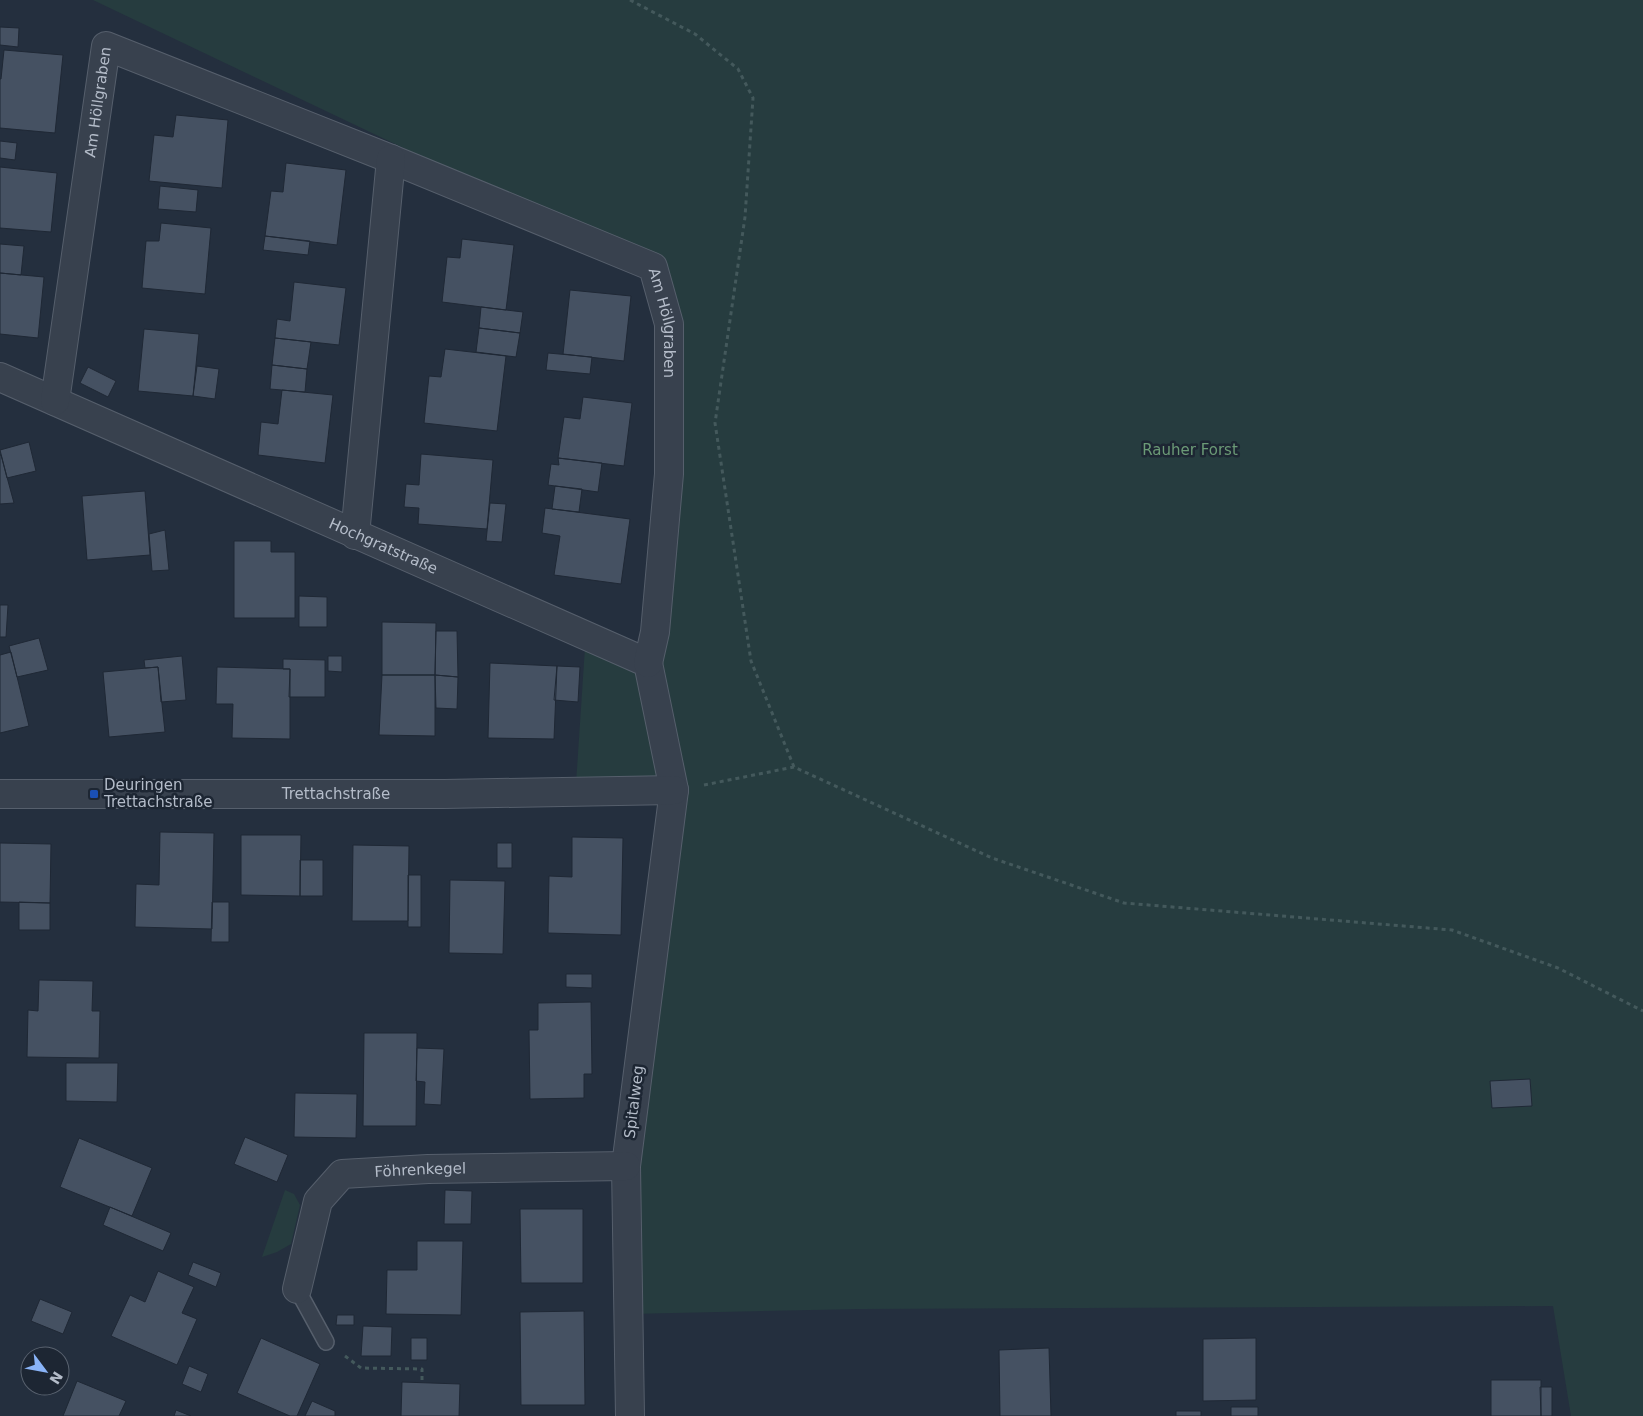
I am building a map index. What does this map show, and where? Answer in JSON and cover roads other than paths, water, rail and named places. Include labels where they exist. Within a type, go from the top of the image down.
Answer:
[{"type":"street","name":"Am Höllgraben","points":[[55,401],[106,46],[390,159],[653,267],[669,324],[669,474],[655,632],[648,663]]},
{"type":"street","points":[[355,535],[390,159]]},
{"type":"street","name":"Hochgratstraße","points":[[0,377],[648,663]]},
{"type":"street","points":[[648,663],[674,790]]},
{"type":"street","name":"Trettachstraße","points":[[0,794],[444,794],[674,790]]},
{"type":"street","name":"Spitalweg","points":[[630,1416],[626,1166],[674,790]]},
{"type":"street","name":"Föhrenkegel","points":[[297,1289],[318,1201],[342,1174],[428,1169],[626,1166]]},
{"type":"lane","points":[[297,1289],[326,1342]]},
{"type":"place","name":"Deuringen Trettachstraße","points":[[94,794]]},
{"type":"park label","name":"Rauher Forst","points":[[1190,450]]}]
